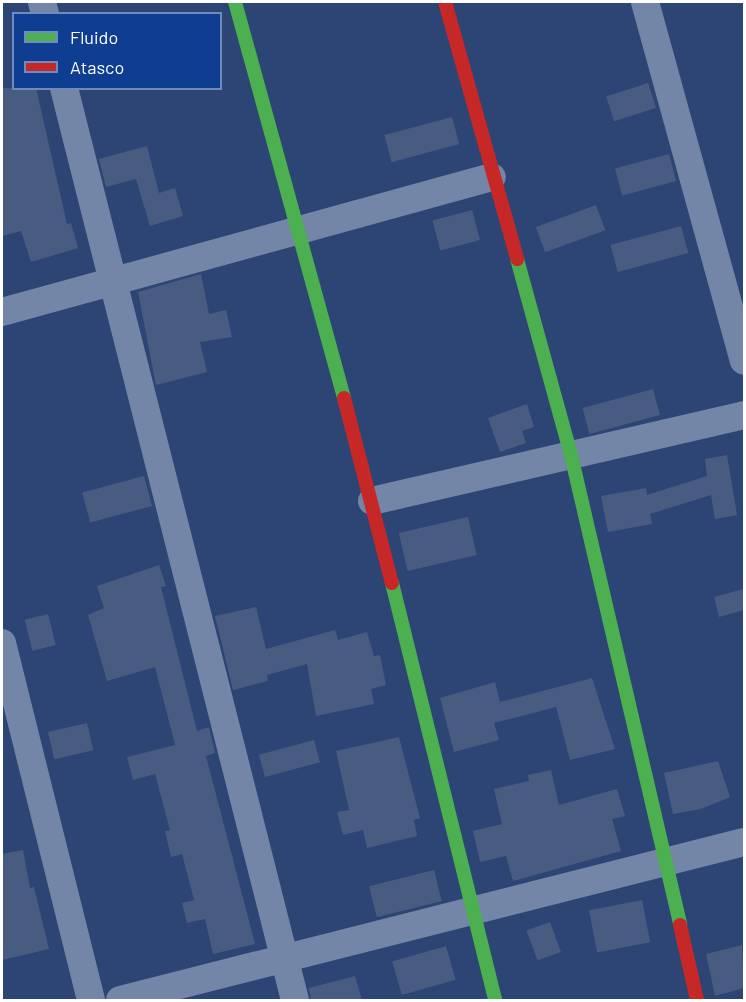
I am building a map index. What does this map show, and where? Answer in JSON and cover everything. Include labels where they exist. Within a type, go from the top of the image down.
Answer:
[{"type":"street","points":[[234,2],[295,231],[372,501],[495,1000]]},
{"type":"street","points":[[445,2],[571,455],[667,861],[697,1000]]},
{"type":"street","points":[[645,2],[744,361]]},
{"type":"street","points":[[64,90],[296,1000]]},
{"type":"street","points":[[2,312],[492,177]]},
{"type":"street","points":[[372,501],[744,415]]},
{"type":"street","points":[[2,643],[91,1000]]},
{"type":"street","points":[[120,1000],[744,842]]},
{"type":"building","points":[[648,83],[656,108],[614,121],[606,97]]},
{"type":"building","points":[[2,88],[36,90],[67,224],[71,223],[78,248],[31,262],[21,231],[2,236]]},
{"type":"building","points":[[452,117],[459,144],[392,162],[384,135]]},
{"type":"building","points":[[147,146],[159,193],[175,188],[183,216],[150,226],[136,179],[106,187],[99,159]]},
{"type":"building","points":[[669,154],[676,181],[622,196],[615,168]]},
{"type":"building","points":[[596,205],[605,230],[545,252],[536,227]]},
{"type":"building","points":[[472,210],[480,240],[440,251],[432,221]]},
{"type":"building","points":[[681,226],[688,253],[618,272],[610,245]]},
{"type":"building","points":[[201,274],[209,314],[226,310],[232,337],[200,342],[207,372],[156,385],[138,292]]},
{"type":"building","points":[[653,389],[660,415],[589,434],[582,408]]},
{"type":"building","points":[[527,404],[534,427],[522,431],[526,443],[500,452],[488,418]]},
{"type":"building","points":[[727,455],[737,515],[715,519],[711,495],[650,514],[652,524],[608,532],[601,496],[646,488],[647,495],[707,476],[705,459]]},
{"type":"building","points":[[144,476],[152,506],[90,523],[82,493]]},
{"type":"building","points":[[468,517],[477,555],[408,571],[399,533]]},
{"type":"building","points":[[159,565],[166,586],[161,587],[197,731],[209,727],[215,753],[206,756],[255,944],[213,954],[205,919],[187,923],[182,903],[194,900],[182,854],[171,857],[165,831],[170,830],[155,774],[133,780],[127,757],[175,745],[155,667],[107,681],[88,615],[104,608],[97,586]]},
{"type":"building","points":[[744,589],[744,610],[719,617],[714,597]]},
{"type":"building","points":[[256,607],[266,649],[335,630],[338,640],[367,632],[374,656],[380,655],[386,685],[371,689],[374,704],[316,716],[307,664],[267,675],[268,681],[233,690],[215,616]]},
{"type":"building","points":[[48,614],[56,645],[32,651],[25,620]]},
{"type":"building","points":[[592,678],[615,749],[570,760],[556,707],[494,723],[499,740],[454,752],[440,698],[495,682],[500,702]]},
{"type":"building","points":[[87,723],[93,750],[54,759],[48,732]]},
{"type":"building","points":[[399,737],[420,818],[414,820],[417,836],[367,848],[363,830],[343,835],[337,812],[349,810],[336,751]]},
{"type":"building","points":[[314,740],[320,762],[265,777],[259,755]]},
{"type":"building","points":[[718,761],[730,797],[701,809],[673,814],[664,773]]},
{"type":"building","points":[[551,770],[559,805],[617,789],[625,816],[612,819],[621,851],[513,881],[506,856],[480,862],[473,831],[502,824],[494,789],[529,781],[528,775]]},
{"type":"building","points":[[23,850],[30,888],[34,887],[49,949],[2,960],[2,854]]},
{"type":"building","points":[[434,870],[442,901],[377,917],[369,886]]},
{"type":"building","points":[[642,900],[650,942],[597,953],[589,910]]},
{"type":"building","points":[[550,922],[561,952],[537,961],[527,931]]},
{"type":"building","points":[[742,945],[744,988],[715,996],[706,954]]},
{"type":"building","points":[[446,946],[456,980],[402,995],[392,961]]},
{"type":"building","points":[[355,976],[362,1000],[311,1000],[309,988]]},
{"type":"traffic: fast","points":[[235,2],[344,398]]},
{"type":"traffic: fast","points":[[517,259],[571,455],[680,925]]},
{"type":"traffic: fast","points":[[392,583],[495,1000]]},
{"type":"traffic: jam","points":[[445,2],[517,259]]},
{"type":"traffic: jam","points":[[344,398],[392,583]]},
{"type":"traffic: jam","points":[[680,925],[697,1000]]}]
